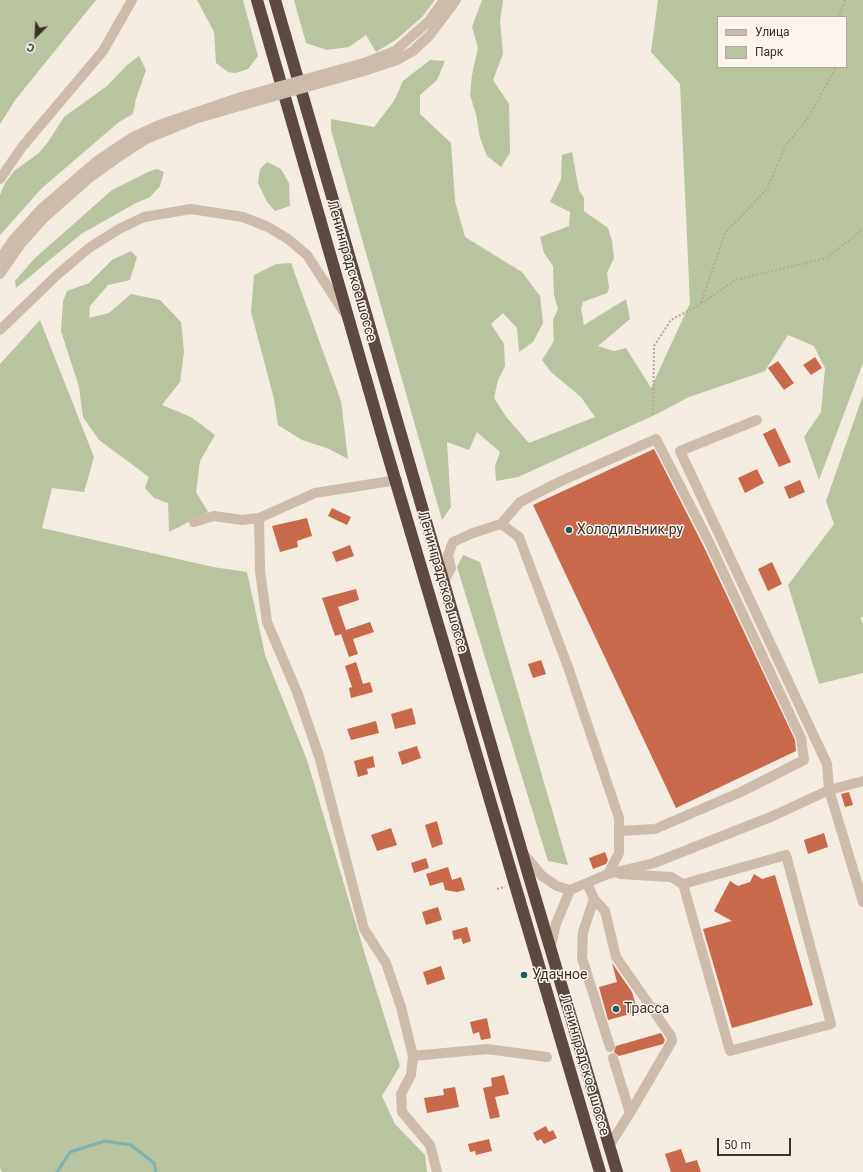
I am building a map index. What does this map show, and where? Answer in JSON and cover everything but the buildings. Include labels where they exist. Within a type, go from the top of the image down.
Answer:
[{"type":"highway","name":"Ленинградское шоссе","points":[[256,0],[600,1172]]},
{"type":"highway","name":"Ленинградское шоссе","points":[[275,0],[550,949],[617,1172]]},
{"type":"street","points":[[0,179],[22,147],[103,51],[132,0]]},
{"type":"street","points":[[366,66],[395,51],[429,21],[444,0]]},
{"type":"street","points":[[0,259],[13,240],[41,209],[96,161],[133,137],[159,124],[366,66],[398,60],[413,50],[430,35],[456,0]]},
{"type":"street","points":[[0,274],[20,245],[44,218],[88,180],[120,156],[146,140],[242,101]]},
{"type":"street","points":[[0,330],[63,270],[89,248],[119,229],[144,217],[191,209],[243,217],[268,227],[288,239],[307,255],[349,319]]},
{"type":"street","points":[[757,420],[680,451],[828,764],[829,790],[863,902]]},
{"type":"street","points":[[444,582],[451,568],[448,555],[453,542],[473,533],[501,524],[520,502],[559,482],[656,439],[710,542],[801,738],[804,760],[741,792],[655,829],[619,831]]},
{"type":"street","points":[[194,522],[214,516],[242,520],[259,518],[315,493],[397,480]]},
{"type":"street","points":[[259,518],[260,571],[267,622],[297,692],[319,756],[364,929],[386,963],[401,1007],[413,1056],[411,1075],[401,1094],[402,1112],[430,1145],[437,1172]]},
{"type":"street","points":[[501,524],[518,537],[568,667],[619,818],[619,853],[608,874]]},
{"type":"street","points":[[522,851],[542,876],[557,886],[570,890],[608,874],[654,863],[774,816],[829,790],[863,781]]},
{"type":"street","points":[[608,874],[671,877],[683,884],[730,1050],[831,1024],[786,855],[683,884]]},
{"type":"street","points":[[587,883],[594,899],[605,912],[616,957],[671,1036],[672,1041],[609,1146]]},
{"type":"street","points":[[550,949],[556,924],[570,890]]},
{"type":"street","points":[[594,899],[583,932],[582,958],[610,1048]]},
{"type":"street","points":[[413,1056],[486,1049],[547,1057]]},
{"type":"street","points":[[613,1058],[630,1113]]},
{"type":"path","points":[[839,16],[845,0]]},
{"type":"path","points":[[701,304],[725,233],[767,189],[786,145],[809,117],[835,68]]},
{"type":"path","points":[[653,414],[654,346],[671,320],[701,304],[735,280],[827,258],[863,230]]},
{"type":"path","points":[[497,889],[506,886]]},
{"type":"green space","points":[[0,0],[96,0],[16,99],[0,124]]},
{"type":"green space","points":[[197,0],[243,0],[258,56],[248,69],[235,73],[228,72],[216,63],[214,32]]},
{"type":"green space","points":[[294,0],[435,0],[422,17],[397,39],[376,52],[366,35],[349,47],[327,50],[306,43]]},
{"type":"green space","points":[[482,0],[503,0],[500,21],[503,54],[493,80],[509,104],[510,153],[501,167],[487,156],[480,138],[476,114],[470,95],[472,75],[478,48],[472,27]]},
{"type":"green space","points":[[658,0],[863,0],[863,363],[819,480],[804,437],[821,412],[825,368],[814,346],[788,335],[765,371],[689,397],[657,414],[518,477],[496,481],[495,466],[500,452],[477,432],[469,450],[447,442],[451,507],[442,520],[331,130],[331,119],[374,127],[394,101],[403,81],[430,60],[445,61],[437,80],[420,95],[420,114],[451,143],[455,201],[465,237],[522,272],[540,296],[543,323],[533,342],[519,352],[517,328],[503,313],[491,324],[504,344],[505,366],[498,380],[494,398],[507,418],[529,443],[595,417],[581,397],[551,372],[542,360],[554,341],[553,320],[558,309],[554,295],[553,266],[544,253],[540,237],[569,226],[570,212],[550,202],[561,179],[562,155],[572,152],[579,190],[584,198],[584,211],[608,228],[612,241],[614,258],[607,273],[609,288],[607,293],[583,302],[581,309],[584,325],[626,299],[630,319],[598,346],[614,351],[626,348],[651,388],[690,303],[680,84],[651,52]]},
{"type":"green space","points":[[139,56],[146,70],[136,99],[133,114],[119,122],[42,188],[0,235],[0,195],[5,183],[14,171],[39,153],[64,117],[107,86],[127,65]]},
{"type":"green space","points":[[267,162],[281,169],[289,183],[290,206],[275,211],[267,202],[258,183],[260,169]]},
{"type":"green space","points":[[157,169],[164,172],[160,186],[150,197],[136,203],[81,234],[16,288],[15,281],[34,259],[112,190]]},
{"type":"green space","points":[[131,251],[137,257],[130,280],[108,285],[90,306],[89,318],[109,313],[131,294],[160,300],[181,322],[184,352],[180,382],[162,405],[191,417],[215,435],[200,461],[196,492],[208,512],[169,532],[168,503],[154,498],[145,488],[149,477],[99,440],[83,417],[79,387],[61,331],[63,301],[67,291],[89,283],[112,260]]},
{"type":"green space","points":[[291,263],[341,401],[348,459],[329,449],[302,440],[278,425],[274,399],[251,312],[254,275],[276,264]]},
{"type":"green space","points":[[40,320],[94,457],[84,492],[52,488],[42,528],[213,567],[247,572],[265,655],[307,760],[400,1066],[382,1096],[395,1124],[425,1155],[427,1172],[2,1172],[0,1168],[0,364]]},
{"type":"green space","points":[[863,395],[863,617],[860,618],[863,624],[863,673],[819,684],[788,585],[834,524],[826,501]]},
{"type":"green space","points":[[463,555],[480,562],[568,865],[548,861],[457,567]]},
{"type":"waterway","points":[[57,1172],[70,1152],[105,1141],[131,1145],[154,1163],[156,1172]]},
{"type":"place","name":"Холодильник.ру","points":[[569,530]]},
{"type":"place","name":"Удачное","points":[[524,975]]},
{"type":"place","name":"Трасса","points":[[616,1009]]}]
